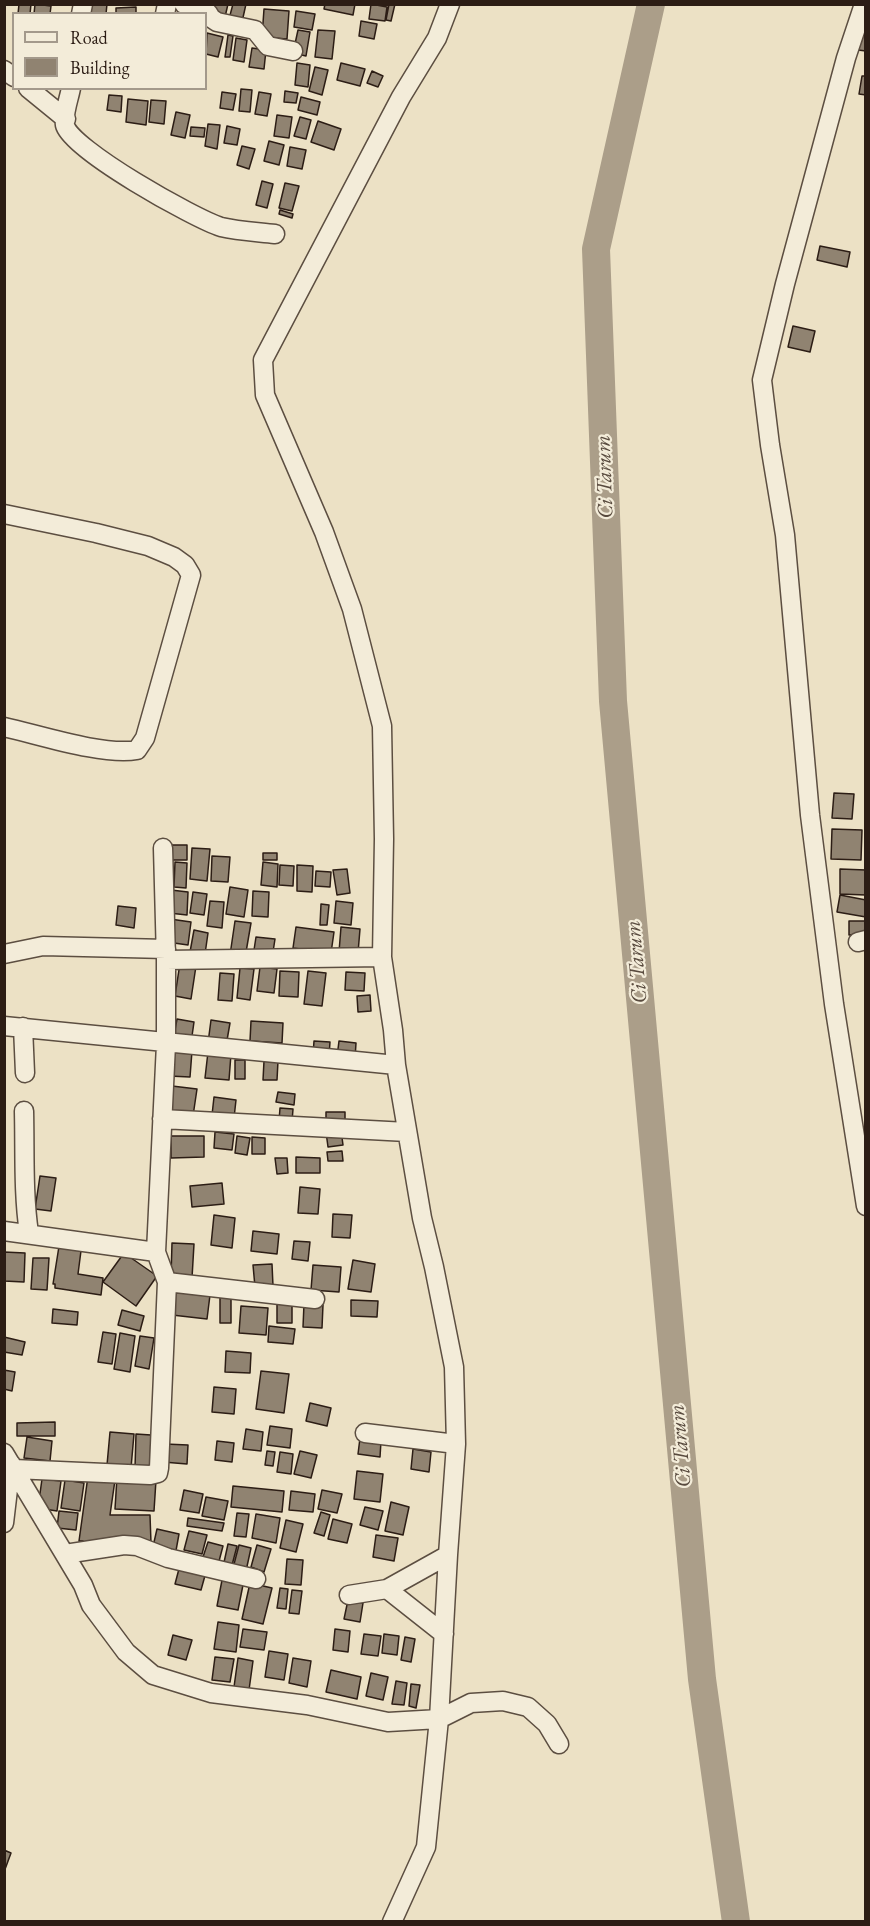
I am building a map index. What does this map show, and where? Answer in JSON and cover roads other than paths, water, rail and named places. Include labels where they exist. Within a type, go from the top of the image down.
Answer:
[{"type":"street","points":[[184,4],[208,9],[211,18],[217,22],[255,30],[268,46],[292,51]]},
{"type":"street","points":[[392,1922],[426,1847],[439,1719],[456,1444],[454,1367],[422,1218],[396,1065],[382,957],[384,839],[382,726],[352,609],[324,532],[265,394],[262,360],[401,97],[437,38],[450,4]]},
{"type":"street","points":[[864,4],[846,58],[784,284],[762,380],[785,535],[810,815],[832,993],[866,1206]]},
{"type":"street","points":[[30,90],[66,119]]},
{"type":"street","points":[[71,90],[65,125],[68,131],[108,164],[189,214],[221,227],[275,234]]},
{"type":"street","points":[[4,514],[148,546],[174,557],[185,565],[191,575],[146,738],[137,750],[124,752],[90,747],[4,727]]},
{"type":"street","points":[[10,1462],[150,1475],[158,1473],[167,1282],[156,1252],[166,1044],[163,848]]},
{"type":"street","points":[[4,954],[43,946],[166,954],[382,957]]},
{"type":"street","points":[[4,1026],[166,1044],[396,1065]]},
{"type":"street","points":[[23,1027],[25,1073]]},
{"type":"street","points":[[24,1111],[25,1204],[29,1233]]},
{"type":"street","points":[[162,1119],[407,1132]]},
{"type":"street","points":[[4,1231],[156,1252]]},
{"type":"street","points":[[167,1282],[315,1299]]},
{"type":"street","points":[[365,1433],[456,1444]]},
{"type":"street","points":[[4,1523],[10,1462]]},
{"type":"street","points":[[10,1462],[65,1554],[91,1605],[126,1653],[153,1675],[210,1693],[307,1705],[387,1722],[439,1719],[471,1703],[503,1701],[528,1707],[547,1724],[559,1744]]},
{"type":"street","points":[[65,1554],[124,1545],[137,1546],[168,1558],[256,1579]]},
{"type":"street","points":[[349,1595],[387,1589],[448,1555]]},
{"type":"street","points":[[387,1589],[444,1634]]},
{"type":"waterway","name":"Ci Tarum","points":[[651,4],[596,249],[613,701],[702,1679],[736,1922]]}]
